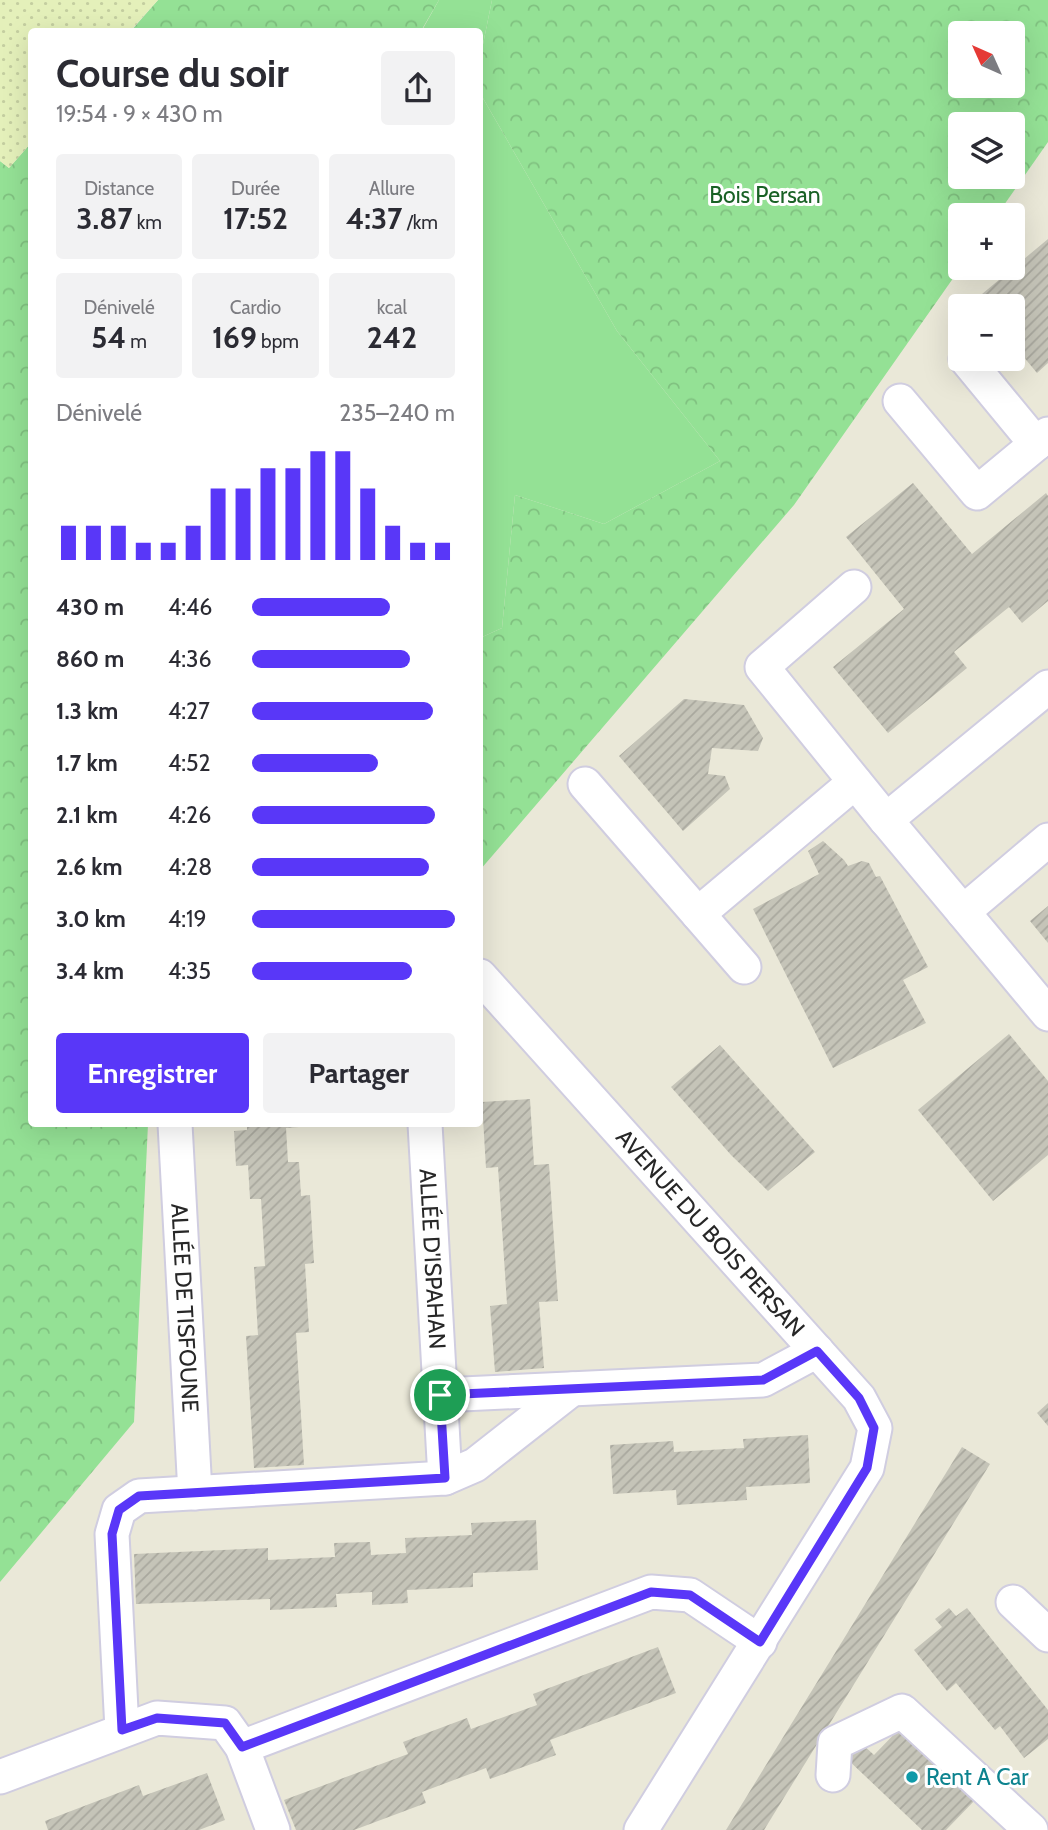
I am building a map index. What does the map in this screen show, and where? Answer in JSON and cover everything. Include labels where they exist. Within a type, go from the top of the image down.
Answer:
[{"type":"street","points":[[900,401],[977,493],[1042,439],[978,371]]},
{"type":"street","points":[[854,587],[762,667],[1048,1014]]},
{"type":"street","points":[[886,820],[1048,687]]},
{"type":"street","points":[[698,914],[855,782]]},
{"type":"street","points":[[585,783],[744,967]]},
{"type":"street","points":[[962,912],[1048,840]]},
{"type":"street","name":"AVENUE DU BOIS PERSAN","points":[[483,979],[859,1398],[874,1428],[867,1468],[641,1830]]},
{"type":"street","name":"ALLÉE DE TISFOUNE","points":[[175,1127],[195,1493]]},
{"type":"street","name":"ALLÉE D'ISPAHAN","points":[[425,1127],[445,1478]]},
{"type":"street","points":[[440,1395],[763,1380],[817,1351]]},
{"type":"street","points":[[122,1730],[112,1534],[119,1510],[139,1496],[445,1478],[475,1465],[572,1389]]},
{"type":"street","points":[[242,1747],[651,1592],[690,1595],[760,1642]]},
{"type":"street","points":[[1013,1602],[1048,1635]]},
{"type":"street","points":[[833,1775],[835,1743],[902,1712],[1031,1830]]},
{"type":"street","points":[[0,1777],[157,1718],[225,1723],[242,1747],[273,1830]]},
{"type":"green space","points":[[158,0],[439,0],[423,28],[134,28]]},
{"type":"green space","points":[[439,0],[492,0],[483,44],[483,28],[423,28]]},
{"type":"green space","name":"Bois Persan","points":[[492,0],[1048,0],[1048,142],[1025,175],[1025,112],[948,112],[948,189],[1015,189],[1005,203],[948,203],[948,280],[952,280],[794,505],[483,867],[483,637],[502,628],[515,495],[604,524],[720,461],[617,331],[483,98],[483,44]]},
{"type":"green space","points":[[483,98],[617,331],[720,461],[604,524],[515,495],[502,628],[483,637]]},
{"type":"green space","points":[[28,146],[28,1127],[148,1127],[134,1422],[0,1582],[0,161],[9,168]]},
{"type":"sand","points":[[0,0],[158,0],[133,28],[28,28],[28,146],[9,168],[0,161]]},
{"type":"building","points":[[1048,239],[1048,363],[1037,373],[1025,358],[1025,294],[982,294],[999,280],[1025,280],[1025,258]]},
{"type":"building","points":[[913,483],[972,554],[1046,493],[1048,601],[1022,623],[1009,607],[954,652],[967,668],[888,733],[833,667],[904,609],[846,537]]},
{"type":"building","points":[[684,699],[744,705],[763,738],[758,751],[712,748],[708,774],[725,776],[730,789],[683,831],[619,756]]},
{"type":"building","points":[[823,841],[848,866],[862,861],[869,863],[876,877],[880,876],[928,967],[903,980],[926,1023],[833,1068],[753,909],[819,874],[808,851]]},
{"type":"building","points":[[1048,906],[1048,943],[1030,921]]},
{"type":"building","points":[[1009,1034],[1048,1081],[1048,1155],[993,1201],[918,1110]]},
{"type":"building","points":[[720,1045],[815,1152],[768,1191],[731,1155],[671,1087]]},
{"type":"building","points":[[530,1099],[534,1165],[549,1164],[558,1301],[539,1302],[544,1368],[495,1372],[490,1306],[507,1304],[498,1167],[486,1168],[483,1102]]},
{"type":"building","points":[[247,1127],[299,1127],[286,1128],[288,1162],[299,1162],[301,1196],[310,1195],[314,1263],[305,1264],[309,1332],[296,1333],[304,1465],[254,1468],[246,1336],[258,1335],[254,1267],[265,1266],[261,1199],[250,1199],[248,1165],[236,1166],[234,1131],[247,1130]]},
{"type":"building","points":[[1048,1403],[1048,1426],[1037,1413]]},
{"type":"building","points":[[808,1435],[810,1483],[746,1487],[747,1500],[677,1505],[676,1490],[613,1494],[610,1445],[673,1441],[674,1452],[744,1448],[743,1439]]},
{"type":"building","points":[[962,1447],[990,1464],[764,1830],[726,1830]]},
{"type":"building","points":[[536,1520],[538,1570],[473,1573],[473,1587],[407,1590],[408,1603],[372,1605],[372,1592],[336,1594],[337,1607],[270,1610],[270,1599],[136,1604],[134,1554],[268,1548],[268,1560],[335,1557],[334,1543],[370,1542],[371,1555],[406,1553],[405,1538],[472,1535],[471,1523]]},
{"type":"building","points":[[949,1608],[956,1616],[967,1608],[1048,1710],[1048,1739],[1024,1758],[1000,1726],[995,1730],[956,1683],[947,1691],[914,1650],[942,1627],[935,1619]]},
{"type":"building","points":[[658,1647],[676,1693],[550,1740],[556,1755],[490,1779],[486,1768],[422,1792],[426,1803],[354,1830],[296,1830],[284,1800],[408,1754],[403,1742],[467,1718],[471,1729],[537,1705],[533,1694]]},
{"type":"building","name":"Rent A Car","points":[[903,1725],[978,1797],[946,1830],[922,1830],[845,1757],[860,1742],[874,1755]]},
{"type":"building","points":[[207,1773],[225,1820],[199,1830],[48,1830],[45,1821],[139,1785],[143,1796]]},
{"type":"place","name":"Rent A Car","points":[[912,1777]]},
{"type":"route","points":[[817,1351],[859,1398],[874,1428],[867,1468],[760,1642],[690,1595],[651,1592],[242,1747],[225,1723],[157,1718],[122,1730],[112,1534],[119,1510],[139,1496],[445,1478],[440,1395],[763,1380],[817,1351]]}]
